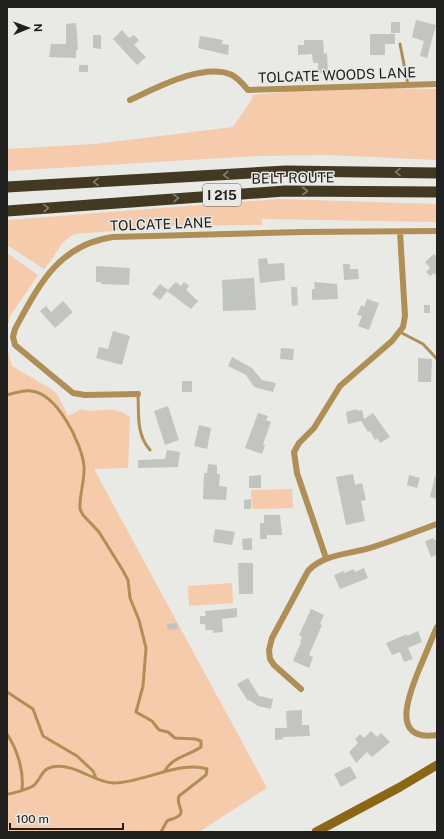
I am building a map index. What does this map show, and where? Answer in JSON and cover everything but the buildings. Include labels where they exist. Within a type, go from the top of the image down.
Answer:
[{"type":"highway","name":"BELT ROUTE","points":[[7,187],[286,171],[437,173]]},
{"type":"highway","name":"BELT ROUTE","points":[[7,210],[285,191],[437,192]]},
{"type":"street","name":"TOLCATE WOODS LANE","points":[[130,100],[182,77],[206,72],[231,74],[248,90],[437,84]]},
{"type":"street","name":"TOLCATE LANE","points":[[138,394],[85,395],[73,393],[15,344],[13,337],[15,329],[38,287],[51,270],[69,253],[94,241],[113,237],[295,232],[437,231]]},
{"type":"street","points":[[326,558],[297,473],[294,452],[299,443],[314,428],[340,386],[400,332],[405,316],[400,232]]},
{"type":"street","points":[[301,688],[274,665],[269,655],[269,646],[308,571],[316,563],[326,558],[371,548],[437,524]]},
{"type":"street","points":[[437,627],[412,688],[406,711],[407,721],[414,732],[425,736],[437,735]]},
{"type":"street","points":[[316,832],[400,788],[437,765]]},
{"type":"lane","points":[[400,44],[408,85]]},
{"type":"lane","points":[[400,332],[423,344],[437,359]]},
{"type":"lane","points":[[7,395],[32,391],[44,397],[63,414],[77,444],[83,459],[84,469],[80,509],[87,520],[99,532],[128,580],[130,598],[139,620],[145,643],[144,676],[136,712],[152,721],[159,730],[168,732],[175,738],[195,739],[201,741],[201,747],[175,759],[167,765],[164,772]]},
{"type":"lane","points":[[138,394],[139,432],[150,450]]},
{"type":"lane","points":[[7,692],[30,705],[36,715],[43,736],[77,756],[93,771],[96,778]]},
{"type":"lane","points":[[7,734],[13,743],[21,769],[23,778],[22,789]]},
{"type":"lane","points":[[7,795],[33,786],[43,771],[50,767],[57,766],[71,769],[112,783],[164,772],[199,768],[208,770],[206,775],[200,781],[179,796],[177,799],[181,813],[176,818],[167,821],[161,832]]},
{"type":"shaded area","points":[[386,88],[437,89],[437,160],[327,155],[258,156],[7,171],[7,149],[95,144],[233,127],[252,99],[253,95],[294,91]]},
{"type":"shaded area","points":[[279,199],[437,204],[437,222],[262,219],[262,225],[174,226],[76,234],[70,236],[62,244],[44,269],[7,245],[7,220]]},
{"type":"shaded area","points":[[7,253],[38,275],[10,316],[7,328]]},
{"type":"shaded area","points":[[7,348],[12,366],[56,392],[68,416],[81,409],[95,411],[111,410],[123,413],[130,417],[128,468],[94,469],[267,788],[199,832],[7,832]]},
{"type":"shaded area","points":[[292,489],[293,508],[252,509],[251,490]]},
{"type":"shaded area","points":[[232,583],[233,603],[189,606],[188,586]]}]
